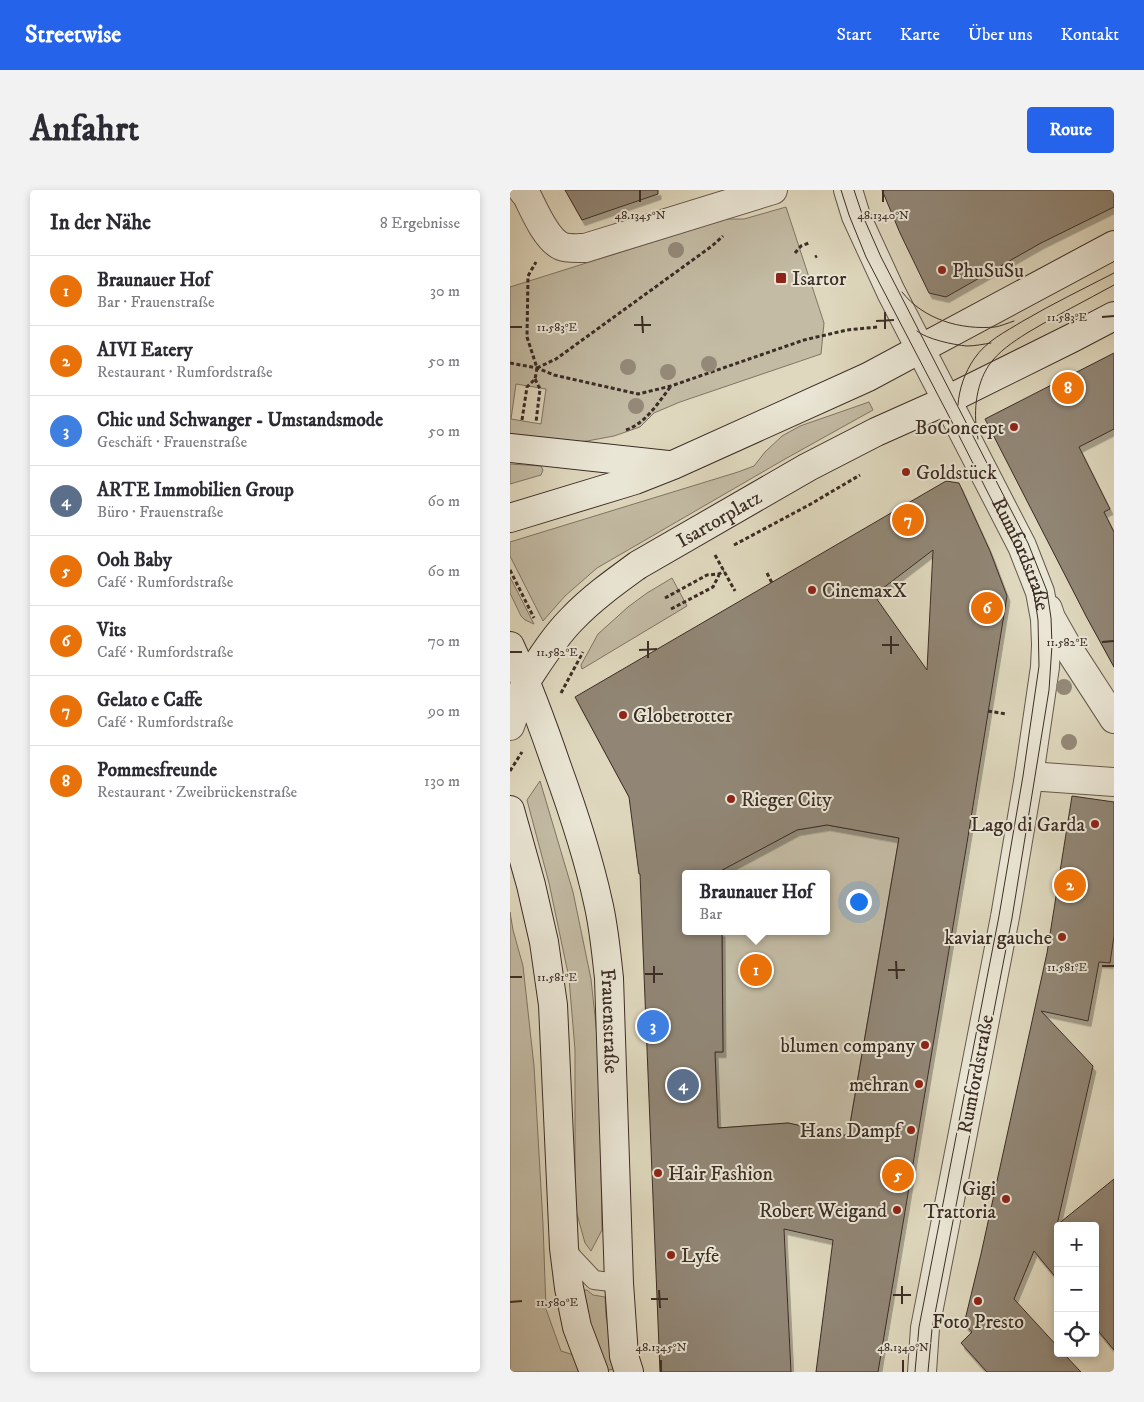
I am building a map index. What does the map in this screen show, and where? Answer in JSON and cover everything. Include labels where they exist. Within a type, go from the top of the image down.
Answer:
[{"type":"main road","points":[[522,190],[552,238],[567,248],[585,248],[773,190]]},
{"type":"main road","name":"Rumfordstraße","points":[[848,190],[867,242],[1022,546],[1040,592],[1045,619],[1045,667],[1029,776],[1002,936],[926,1328],[922,1372]]},
{"type":"main road","points":[[510,518],[636,480],[868,377],[1114,245]]},
{"type":"main road","name":"Isartorplatz","points":[[510,726],[518,681],[572,619],[614,582],[638,564],[808,467],[1114,316]]},
{"type":"main road","points":[[510,448],[673,465]]},
{"type":"main road","points":[[1040,592],[1051,618],[1068,648],[1114,719]]},
{"type":"main road","points":[[510,646],[518,681]]},
{"type":"main road","name":"Frauenstraße","points":[[518,681],[572,809],[587,855],[599,903],[605,940],[609,978],[619,1282],[624,1356],[629,1372]]},
{"type":"main road","points":[[1029,776],[1114,782]]},
{"type":"main road","points":[[510,810],[531,885],[553,1005],[564,1248],[568,1288],[576,1319],[594,1372]]},
{"type":"lane","points":[[564,1248],[594,1280],[619,1282]]},
{"type":"path","points":[[537,368],[556,359],[712,246],[732,229],[738,218],[732,203]]},
{"type":"path","points":[[522,421],[527,387],[535,378],[537,368],[527,337],[528,276],[545,246],[552,238]]},
{"type":"path","points":[[794,252],[809,242]]},
{"type":"path","points":[[510,363],[638,394],[671,386],[804,340],[847,330]]},
{"type":"path","points":[[535,378],[540,389],[536,423]]},
{"type":"path","points":[[623,431],[639,424],[671,386]]},
{"type":"path","points":[[732,546],[809,505],[865,472]]},
{"type":"path","points":[[707,559],[715,555],[735,591]]},
{"type":"path","points":[[665,598],[707,575],[719,574],[724,571]]},
{"type":"path","points":[[767,573],[772,583]]},
{"type":"path","points":[[671,610],[713,587],[719,574]]},
{"type":"path","points":[[562,693],[586,648]]},
{"type":"path","points":[[988,711],[1006,714]]},
{"type":"shaded area","points":[[786,207],[824,323],[821,354],[680,402],[654,413],[640,427],[614,436],[564,443],[510,437],[510,287],[726,219],[744,219]],"holes":[[[516,384],[546,389],[541,424],[511,419]]]},
{"type":"shaded area","points":[[869,402],[873,410],[597,568],[565,596],[543,621],[510,556],[510,542],[754,466],[765,452],[782,436],[800,426]]},
{"type":"shaded area","points":[[510,464],[541,466],[543,470],[541,475],[510,484]]},
{"type":"shaded area","points":[[510,577],[534,624],[521,616],[510,593]]},
{"type":"shaded area","points":[[672,578],[687,606],[582,669],[581,665],[598,634],[628,607]]},
{"type":"shaded area","points":[[540,781],[573,892],[591,979],[597,1035],[600,1102],[602,1230],[591,1251],[585,1243],[575,1207],[575,1050],[569,978],[549,883],[527,800]]},
{"type":"shaded area","points":[[827,825],[899,838],[848,1135],[788,1123],[718,1128],[715,1052],[723,1052],[722,935],[830,935],[830,870],[721,870],[797,830]]},
{"type":"shaded area","points":[[510,912],[523,966],[534,1066],[546,1309],[561,1351],[574,1355],[580,1371],[577,1372],[510,1372]]},
{"type":"shaded area","points":[[584,1290],[593,1295],[605,1297],[606,1316],[615,1369],[602,1371],[582,1293]]},
{"type":"building","points":[[565,190],[658,190],[658,194],[582,220]]},
{"type":"building","points":[[882,190],[1114,190],[1114,207],[1041,243],[946,297],[929,293]]},
{"type":"building","points":[[1114,353],[1114,429],[1079,447],[1110,509],[1104,512],[1114,532],[1114,667],[985,419]]},
{"type":"building","points":[[946,481],[959,483],[990,551],[1007,596],[878,1372],[816,1372],[833,1240],[784,1229],[791,1372],[660,1372],[640,874],[629,797],[575,697]],"holes":[[[933,550],[927,670],[874,595]],[[827,825],[899,838],[848,1136],[788,1123],[718,1128],[715,1052],[723,1052],[722,935],[682,935],[682,870],[722,870],[797,830]]]},
{"type":"building","points":[[1072,796],[1114,802],[1114,936],[1110,963],[1099,962],[1088,1021],[1041,1011],[1093,1066],[1058,1222],[1054,1222],[1054,1275],[1034,1251],[1014,1299],[1054,1343],[1054,1357],[1067,1357],[1081,1372],[987,1372],[961,1343],[972,1332],[964,1324],[1047,953]]},
{"type":"building","points":[[1114,1179],[1114,1350],[1099,1332],[1099,1222],[1061,1222]]},
{"type":"tram line","points":[[841,190],[866,257],[1016,548],[1034,593],[1038,620],[1039,666],[1023,776],[999,916],[919,1327],[915,1372]]},
{"type":"tram line","points":[[854,190],[862,214],[881,257],[1028,543],[1047,591],[1051,618],[1052,645],[1049,690],[1012,918],[932,1329],[928,1372]]},
{"type":"tram line","points":[[958,405],[961,387],[968,369],[974,359],[990,342],[1034,315],[1114,273]]},
{"type":"tram line","points":[[978,439],[976,420],[978,391],[984,373],[997,355],[1027,333],[1114,285]]},
{"type":"tram line","points":[[902,292],[921,310],[956,325],[982,328],[995,327],[1014,321]]},
{"type":"tram line","points":[[917,331],[933,339],[967,346],[991,343]]},
{"type":"place","name":"PhuSuSu","points":[[942,270]]},
{"type":"place","name":"Isartor","points":[[781,278]]},
{"type":"place","name":"Pommesfreunde","points":[[1068,388]]},
{"type":"place","name":"BoConcept","points":[[1014,427]]},
{"type":"place","name":"Goldstück","points":[[906,472]]},
{"type":"place","name":"Gelato e Caffe","points":[[908,520]]},
{"type":"place","name":"CinemaxX","points":[[812,590]]},
{"type":"place","name":"Vits","points":[[987,608]]},
{"type":"place","name":"Globetrotter","points":[[623,715]]},
{"type":"place","name":"Rieger City","points":[[731,799]]},
{"type":"place","name":"Lago di Garda","points":[[1095,824]]},
{"type":"place","name":"AIVI Eatery","points":[[1070,885]]},
{"type":"place","name":"kaviar gauche","points":[[1062,937]]},
{"type":"place","name":"Braunauer Hof","points":[[756,970]]},
{"type":"place","name":"Chic und Schwanger - Umstandsmode","points":[[653,1026]]},
{"type":"place","name":"blumen company","points":[[925,1045]]},
{"type":"place","name":"mehran","points":[[919,1084]]},
{"type":"place","name":"ARTE Immobilien Group","points":[[683,1085]]},
{"type":"place","name":"Hans Dampf","points":[[911,1130]]},
{"type":"place","name":"Hair Fashion","points":[[658,1173]]},
{"type":"place","name":"Ooh Baby","points":[[898,1175]]},
{"type":"place","name":"Gigi Trattoria","points":[[1006,1199]]},
{"type":"place","name":"Robert Weigand","points":[[897,1210]]},
{"type":"place","name":"Lyfe","points":[[671,1255]]},
{"type":"place","name":"Foto Presto","points":[[978,1301]]}]
